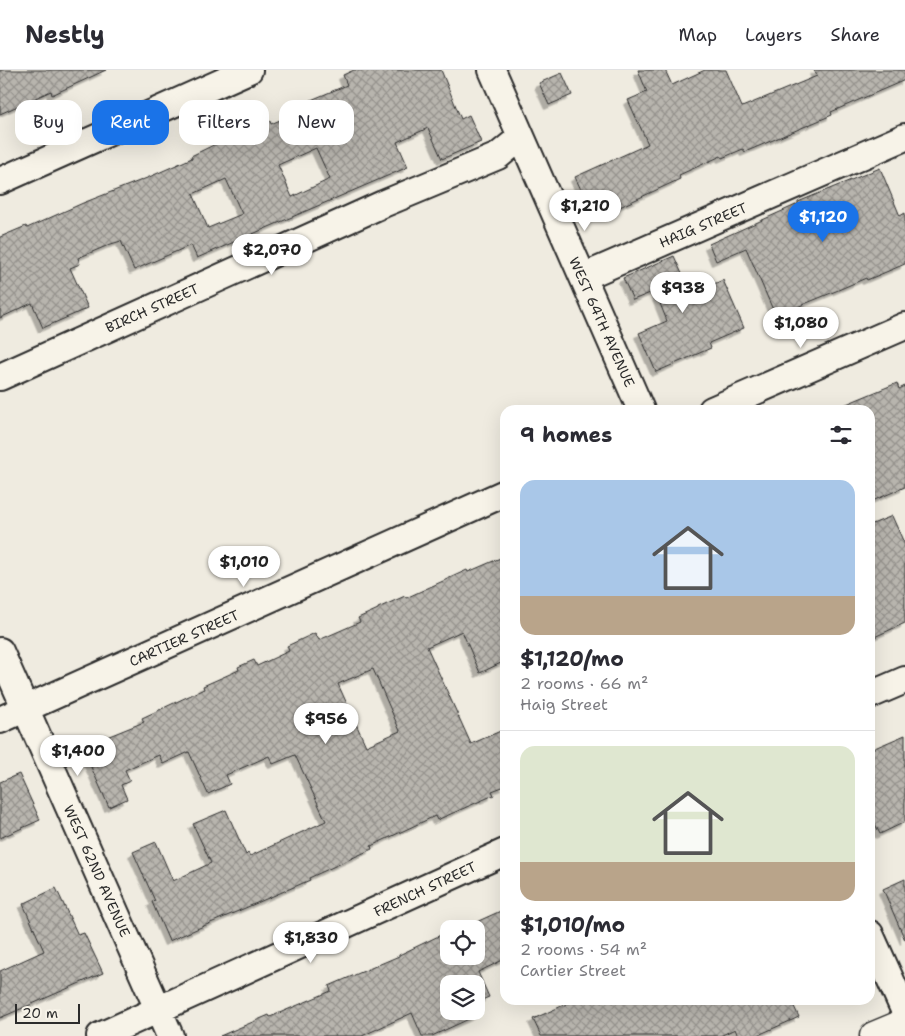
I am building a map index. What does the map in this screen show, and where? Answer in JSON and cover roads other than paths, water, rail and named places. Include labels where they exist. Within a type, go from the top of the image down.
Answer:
[{"type":"highway","points":[[874,1036],[905,1022]]},
{"type":"street","points":[[0,181],[249,70]]},
{"type":"street","name":"WEST 64TH AVENUE","points":[[492,70],[639,405]]},
{"type":"street","name":"BIRCH STREET","points":[[0,377],[383,204],[498,156],[521,137]]},
{"type":"street","name":"HAIG STREET","points":[[583,277],[905,137]]},
{"type":"street","points":[[723,405],[905,326]]},
{"type":"street","name":"CARTIER STREET","points":[[0,720],[500,495]]},
{"type":"street","name":"WEST 62ND AVENUE","points":[[0,651],[170,1036]]},
{"type":"street","points":[[875,693],[905,680]]},
{"type":"street","name":"FRENCH STREET","points":[[100,1036],[500,854]]},
{"type":"street","points":[[875,945],[905,1012]]}]
